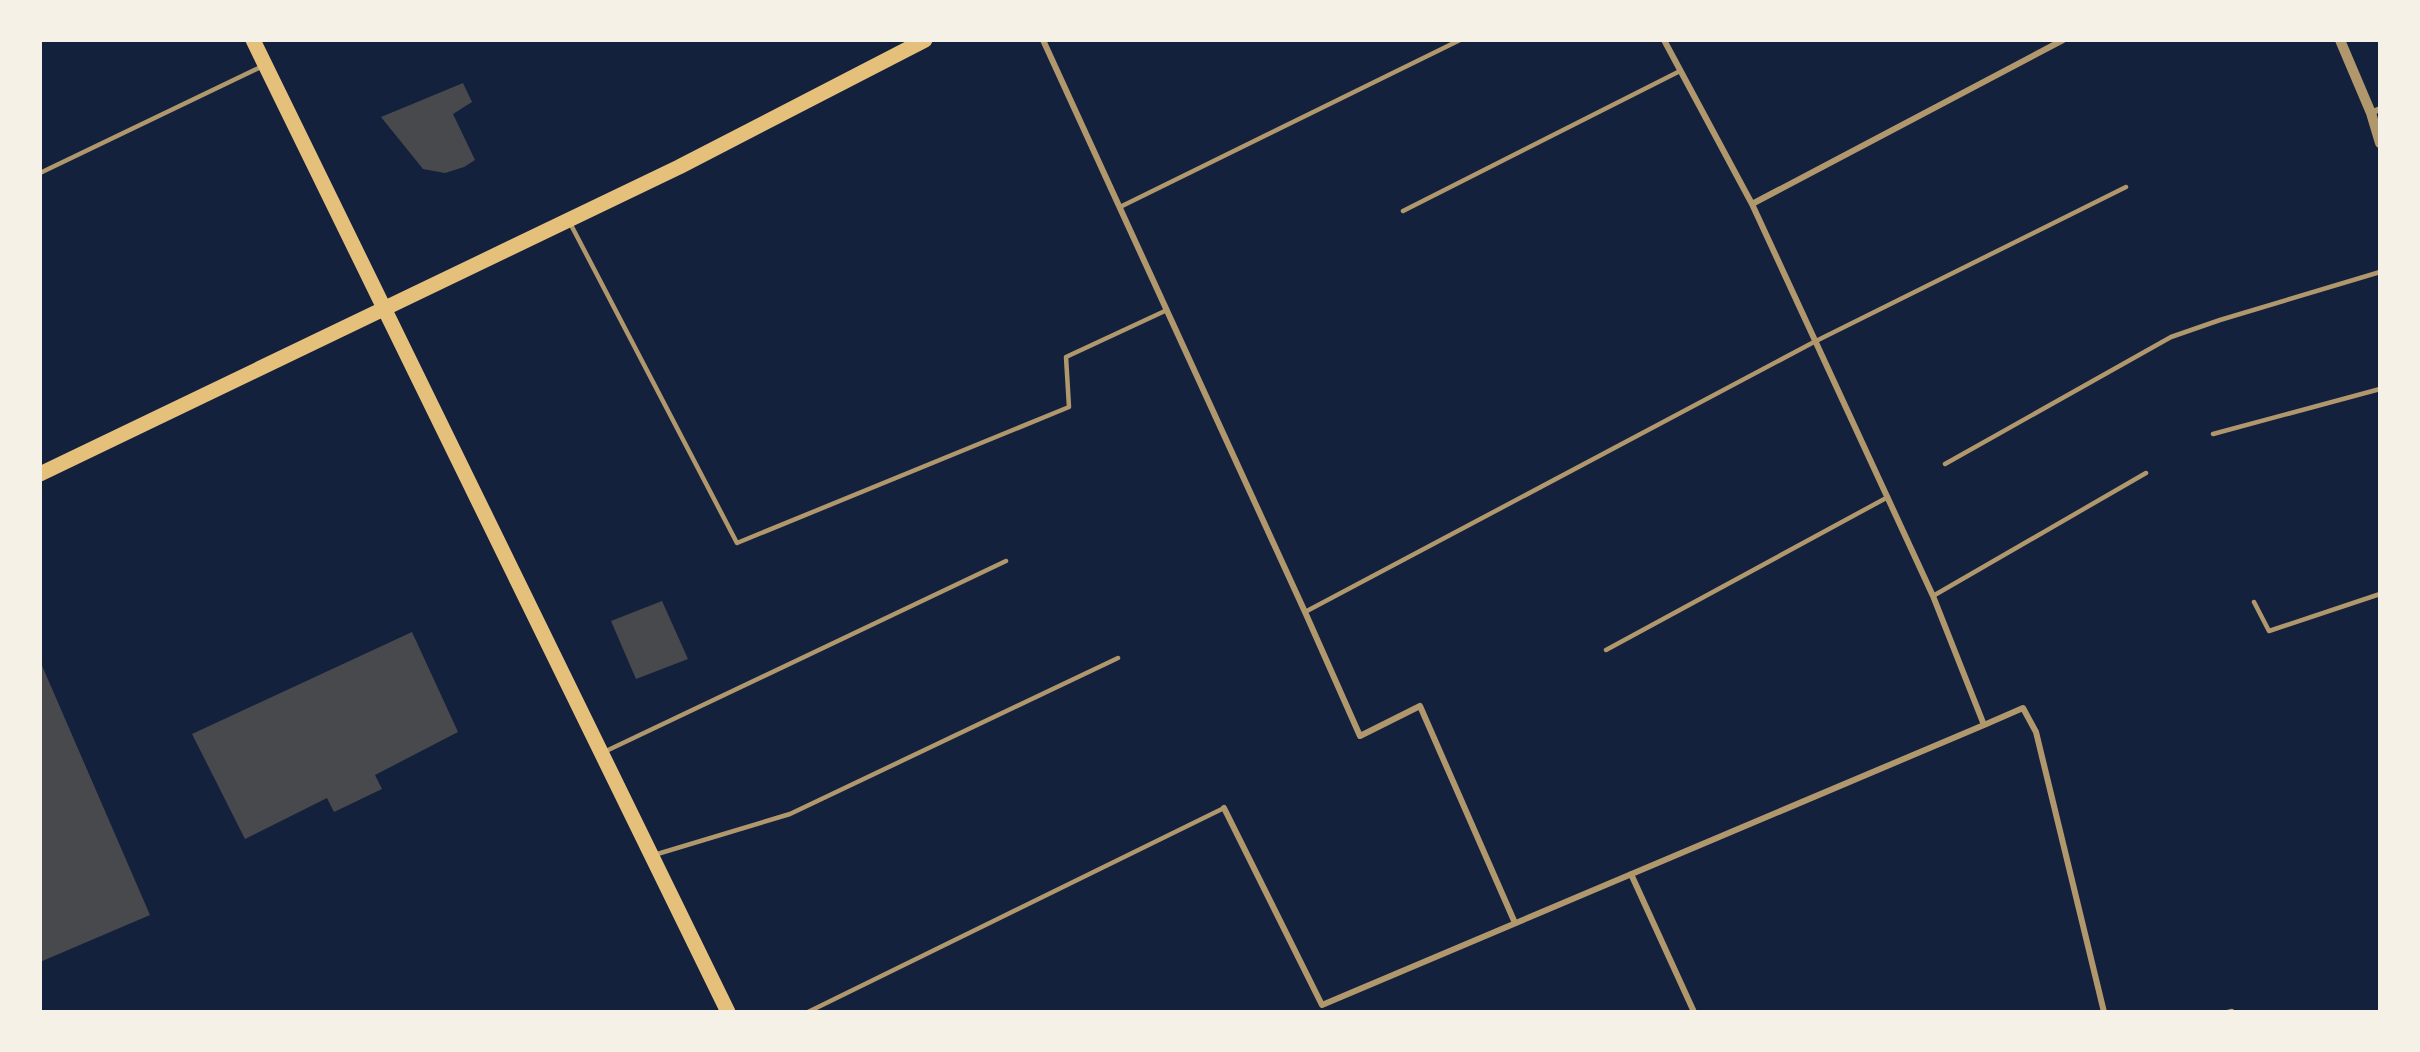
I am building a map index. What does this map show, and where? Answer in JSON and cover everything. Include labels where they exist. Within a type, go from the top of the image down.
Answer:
[{"type":"main road","points":[[253,40],[728,1011]]},
{"type":"main road","points":[[40,474],[742,136],[925,40]]},
{"type":"street","points":[[1043,40],[1360,736],[1420,706],[1515,923]]},
{"type":"street","points":[[1664,40],[1752,204],[1933,596],[1984,724]]},
{"type":"street","points":[[1752,204],[2063,40]]},
{"type":"street","points":[[2340,40],[2375,111],[2379,143]]},
{"type":"street","points":[[1224,808],[1322,1005],[2023,708],[2036,732],[2104,1011]]},
{"type":"street","points":[[1631,874],[1694,1011]]},
{"type":"lane","points":[[1120,207],[1460,40]]},
{"type":"lane","points":[[40,173],[265,65]]},
{"type":"lane","points":[[1403,211],[1680,71]]},
{"type":"lane","points":[[1305,612],[1815,342],[2126,187]]},
{"type":"lane","points":[[569,220],[737,543],[1069,407],[1066,357],[1167,310]]},
{"type":"lane","points":[[1945,464],[2171,338],[2220,320],[2379,272]]},
{"type":"lane","points":[[2213,434],[2379,389]]},
{"type":"lane","points":[[1933,596],[2146,473]]},
{"type":"lane","points":[[1606,650],[1887,497]]},
{"type":"lane","points":[[601,753],[1006,561]]},
{"type":"lane","points":[[2254,603],[2269,631],[2379,594]]},
{"type":"lane","points":[[651,855],[790,814],[1118,658]]},
{"type":"lane","points":[[808,1011],[1224,808]]},
{"type":"building","points":[[463,83],[472,102],[453,114],[475,160],[464,167],[445,173],[423,169],[381,117]]},
{"type":"building","points":[[662,601],[688,659],[636,679],[611,621]]},
{"type":"building","points":[[412,632],[458,732],[375,775],[382,789],[334,812],[327,798],[245,839],[192,734]]},
{"type":"building","points":[[40,661],[150,915],[40,962]]}]
